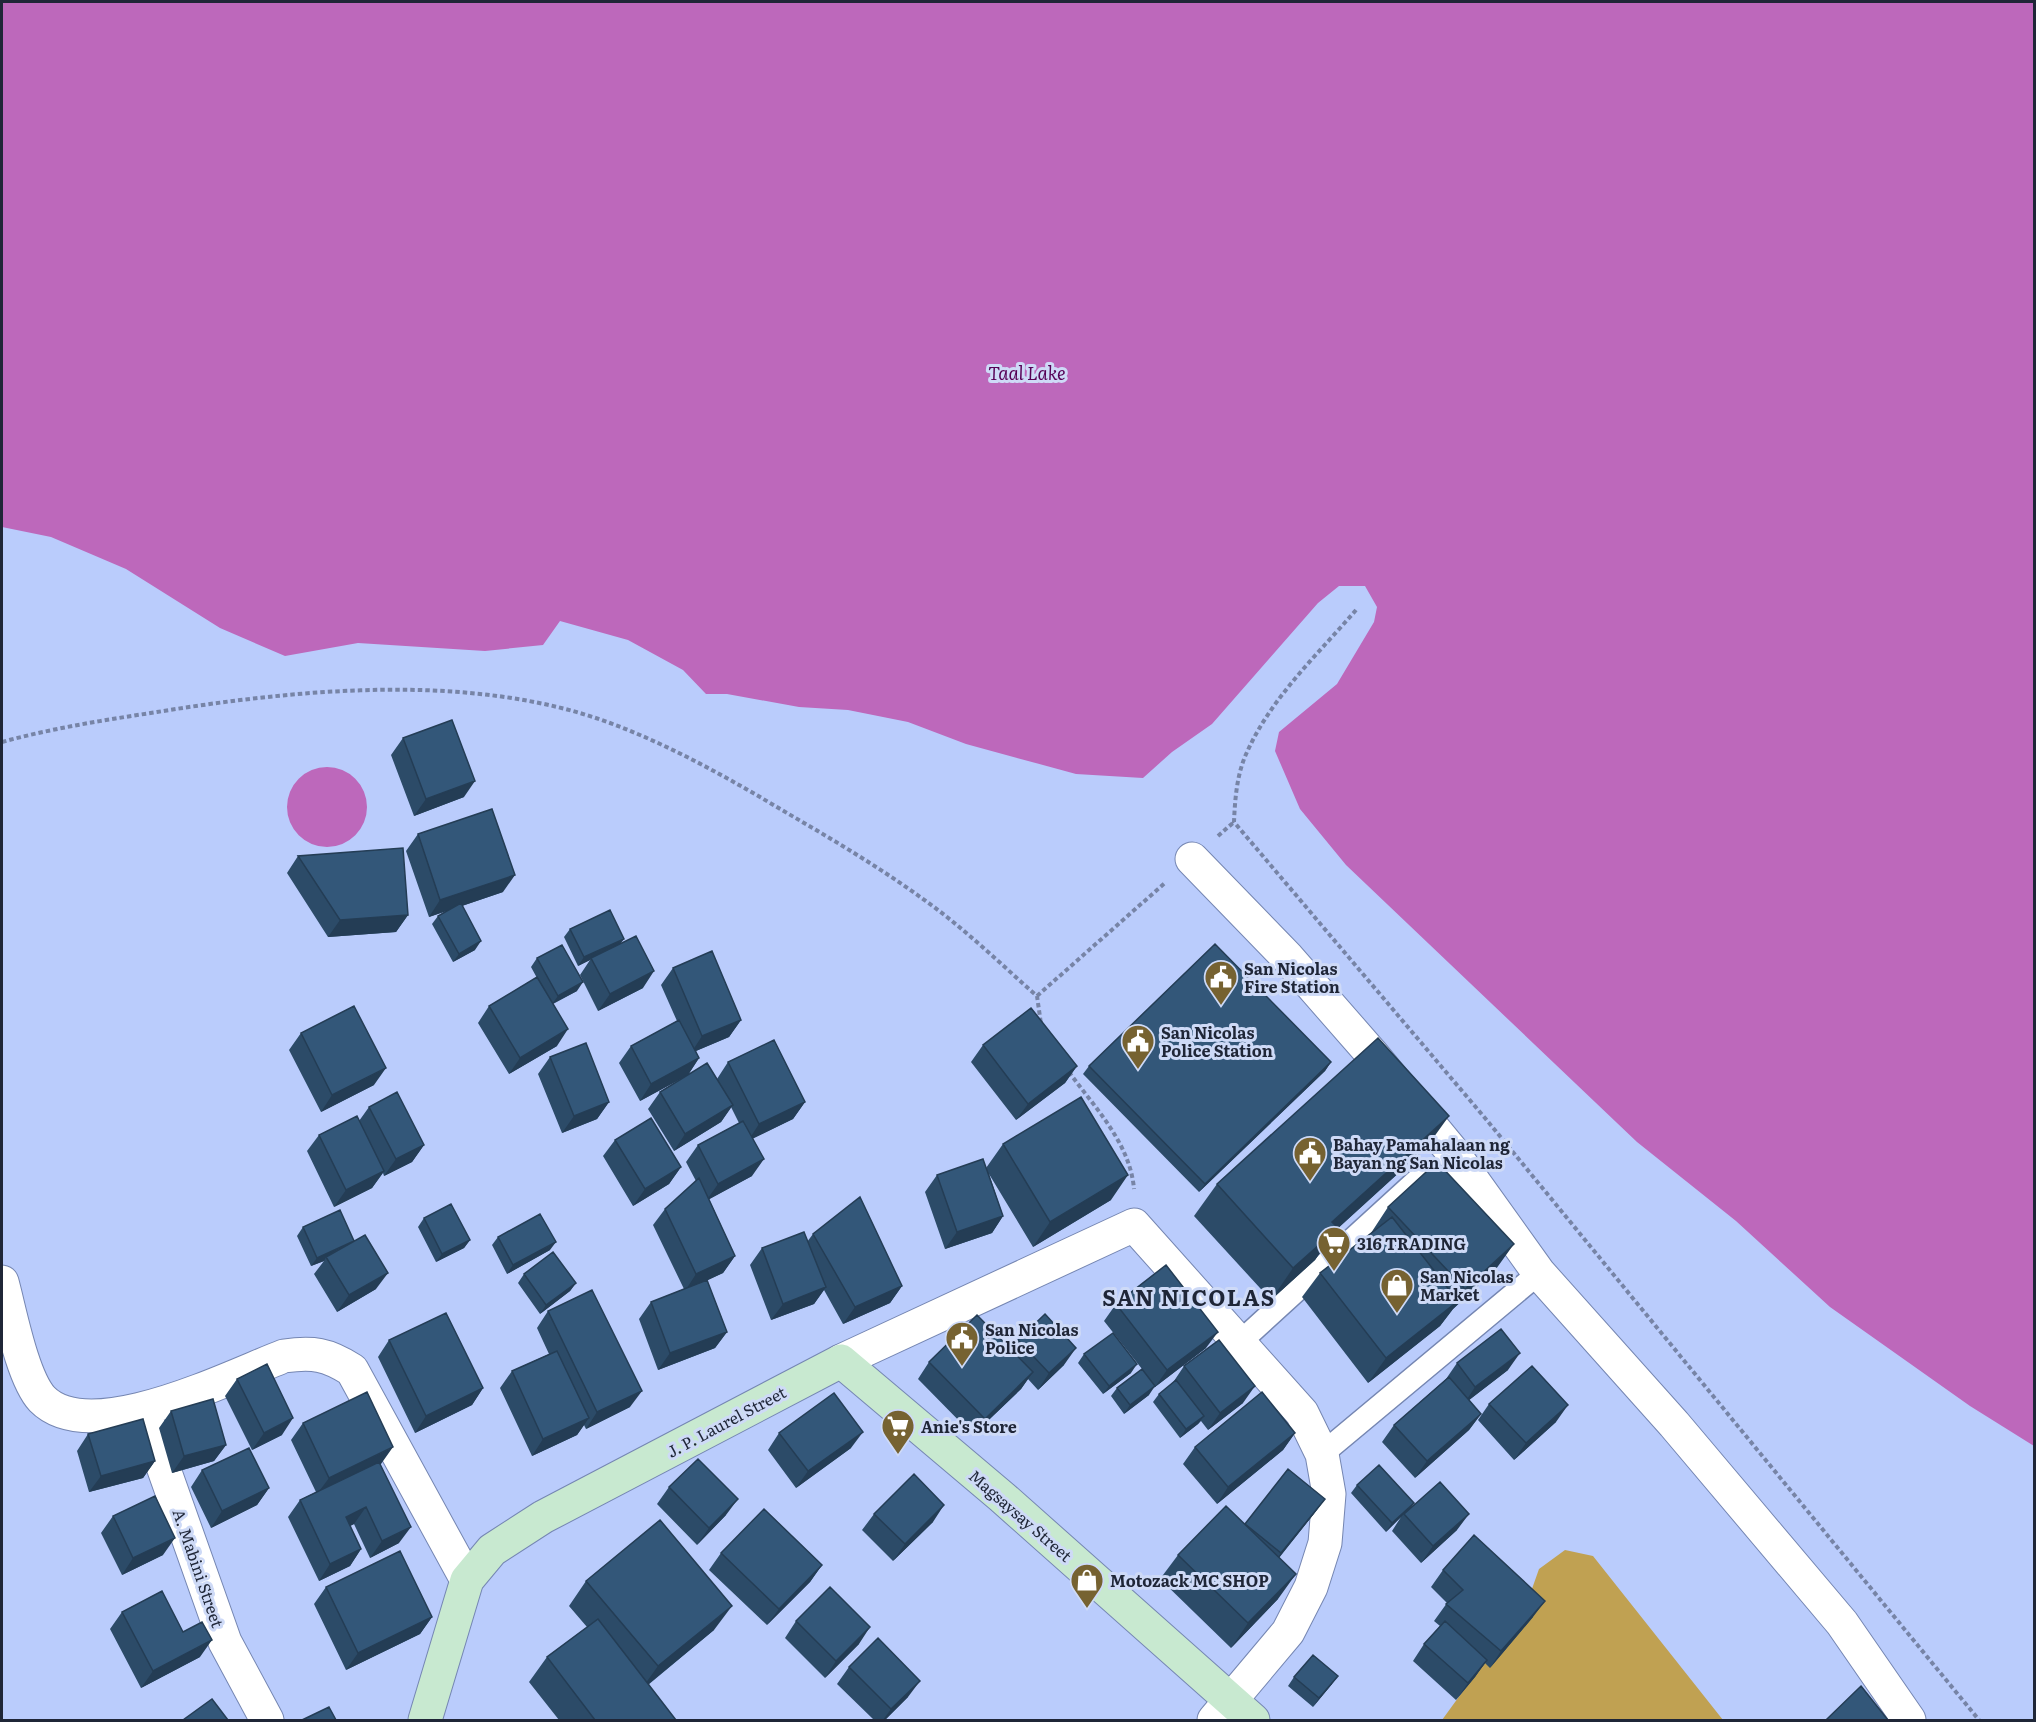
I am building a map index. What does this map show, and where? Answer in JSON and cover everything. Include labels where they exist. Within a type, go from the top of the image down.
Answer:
[{"type":"main road","name":"J. P. Laurel Street","points":[[425,1720],[467,1580],[492,1550],[543,1517],[841,1361]]},
{"type":"main road","name":"Magsaysay Street","points":[[841,1361],[1002,1497],[1232,1714]]},
{"type":"street","points":[[1192,859],[1288,958],[1451,1150],[1539,1273],[1674,1424],[1842,1623],[1909,1720]]},
{"type":"street","points":[[1134,1225],[1302,1413],[1322,1454],[1329,1494],[1325,1544],[1311,1587],[1288,1632],[1232,1714]]},
{"type":"street","name":"J. P. Laurel Street","points":[[841,1361],[1134,1225]]},
{"type":"street","points":[[2,1282],[24,1363],[41,1398],[65,1414],[104,1417],[143,1410],[284,1356],[305,1353],[332,1356],[352,1370],[366,1392],[467,1580]]},
{"type":"street","name":"A. Mabini Street","points":[[143,1410],[225,1642],[267,1720]]},
{"type":"lane","points":[[1239,1343],[1451,1150]]},
{"type":"lane","points":[[1322,1454],[1539,1273]]},
{"type":"path","points":[[1356,610],[1264,718],[1247,751],[1238,777],[1234,822],[1485,1118],[1979,1720]]},
{"type":"path","points":[[2,741],[49,729],[253,697],[377,691],[452,692],[535,702],[609,722],[677,751],[754,793],[870,862],[936,909],[1037,996],[1042,1029]]},
{"type":"path","points":[[1037,996],[1192,859]]},
{"type":"path","points":[[1065,1066],[1126,1153],[1134,1185],[1134,1225]]},
{"type":"shaded area","points":[[1565,1550],[1593,1556],[1723,1720],[1442,1720],[1527,1603],[1539,1569]]},
{"type":"water","name":"Taal Lake","points":[[2,2],[2034,2],[2034,1446],[1970,1406],[1830,1307],[1736,1221],[1637,1142],[1346,865],[1300,809],[1275,751],[1279,732],[1337,684],[1374,622],[1377,607],[1365,586],[1339,586],[1318,603],[1212,724],[1172,752],[1143,778],[1076,774],[966,744],[908,722],[848,710],[799,707],[727,694],[706,694],[683,670],[628,640],[560,621],[543,645],[485,651],[358,643],[285,656],[220,628],[126,569],[51,537],[2,527]]},
{"type":"water","points":[[327,767],[342,770],[355,779],[364,792],[367,807],[364,822],[355,835],[342,844],[327,847],[312,844],[299,835],[290,822],[287,807],[290,792],[299,779],[312,770]]},
{"type":"building","points":[[452,720],[475,781],[426,799],[403,738]]},
{"type":"building","points":[[492,809],[515,875],[440,900],[418,834]]},
{"type":"building","points":[[403,848],[408,915],[340,920],[298,856]]},
{"type":"building","points":[[461,903],[481,941],[459,954],[438,916]]},
{"type":"building","points":[[610,910],[624,939],[584,957],[570,929]]},
{"type":"building","points":[[636,936],[654,971],[610,994],[591,958]]},
{"type":"building","points":[[1215,944],[1331,1062],[1205,1184],[1089,1066]]},
{"type":"building","points":[[562,945],[583,982],[558,996],[537,958]]},
{"type":"building","points":[[712,951],[741,1020],[702,1036],[673,968]]},
{"type":"building","points":[[537,977],[568,1029],[520,1058],[489,1006]]},
{"type":"building","points":[[354,1006],[386,1068],[332,1095],[301,1033]]},
{"type":"building","points":[[1031,1008],[1077,1066],[1028,1104],[983,1045]]},
{"type":"building","points":[[679,1020],[699,1058],[651,1084],[631,1046]]},
{"type":"building","name":"Bahay Pamahalaan ng Bayan ng San Nicolas","points":[[1378,1038],[1449,1116],[1332,1222],[1338,1228],[1293,1268],[1217,1184]]},
{"type":"building","points":[[774,1040],[805,1102],[759,1124],[728,1062]]},
{"type":"building","points":[[586,1043],[609,1102],[574,1116],[550,1057]]},
{"type":"building","points":[[707,1063],[733,1105],[685,1134],[660,1092]]},
{"type":"building","points":[[397,1092],[424,1145],[396,1159],[369,1107]]},
{"type":"building","points":[[1081,1097],[1128,1175],[1050,1222],[1003,1144]]},
{"type":"building","points":[[357,1116],[384,1171],[346,1190],[319,1135]]},
{"type":"building","points":[[651,1118],[681,1167],[645,1189],[615,1140]]},
{"type":"building","points":[[743,1121],[764,1159],[718,1184],[698,1145]]},
{"type":"building","points":[[983,1159],[1003,1216],[957,1232],[937,1175]]},
{"type":"building","points":[[1437,1162],[1514,1244],[1465,1289],[1388,1207]]},
{"type":"building","points":[[699,1178],[735,1256],[696,1274],[665,1209]]},
{"type":"building","points":[[860,1197],[902,1286],[855,1307],[813,1234]]},
{"type":"building","points":[[451,1204],[470,1240],[442,1254],[424,1218]]},
{"type":"building","points":[[340,1210],[354,1241],[317,1258],[303,1227]]},
{"type":"building","points":[[540,1214],[556,1242],[513,1265],[498,1237]]},
{"type":"building","points":[[1392,1217],[1458,1301],[1386,1358],[1320,1273]]},
{"type":"building","points":[[804,1232],[826,1287],[783,1304],[762,1248]]},
{"type":"building","points":[[365,1235],[388,1273],[349,1295],[326,1257]]},
{"type":"building","points":[[553,1252],[576,1283],[546,1305],[524,1274]]},
{"type":"building","points":[[1166,1265],[1218,1332],[1167,1370],[1116,1304]]},
{"type":"building","points":[[707,1280],[727,1332],[670,1353],[651,1302]]},
{"type":"building","points":[[592,1290],[642,1391],[597,1412],[548,1311]]},
{"type":"building","points":[[446,1313],[483,1388],[426,1416],[389,1340]]},
{"type":"building","points":[[1045,1314],[1076,1348],[1049,1373],[1018,1340]]},
{"type":"building","points":[[977,1315],[1033,1372],[985,1419],[929,1362]]},
{"type":"building","points":[[1501,1329],[1520,1353],[1475,1387],[1457,1363]]},
{"type":"building","points":[[1113,1333],[1137,1364],[1109,1386],[1084,1354]]},
{"type":"building","points":[[1219,1340],[1255,1386],[1220,1413],[1184,1366]]},
{"type":"building","points":[[557,1351],[589,1418],[543,1439],[512,1371]]},
{"type":"building","points":[[267,1364],[293,1418],[264,1433],[237,1379]]},
{"type":"building","points":[[1532,1366],[1568,1405],[1526,1443],[1489,1404]]},
{"type":"building","points":[[1142,1369],[1155,1386],[1130,1405],[1117,1388]]},
{"type":"building","points":[[1449,1377],[1481,1414],[1427,1461],[1394,1425]]},
{"type":"building","points":[[1176,1380],[1204,1416],[1186,1429],[1159,1394]]},
{"type":"building","points":[[367,1392],[393,1447],[329,1478],[303,1423]]},
{"type":"building","points":[[1262,1392],[1295,1433],[1228,1487],[1195,1447]]},
{"type":"building","points":[[834,1393],[863,1432],[808,1471],[779,1433]]},
{"type":"building","points":[[213,1399],[226,1445],[184,1456],[171,1411]]},
{"type":"building","points":[[143,1419],[155,1461],[101,1476],[88,1434]]},
{"type":"building","points":[[249,1448],[269,1488],[222,1511],[202,1470]]},
{"type":"building","points":[[698,1459],[738,1499],[709,1528],[669,1487]]},
{"type":"building","points":[[379,1462],[411,1527],[382,1541],[366,1507],[346,1517],[361,1549],[330,1564],[300,1500]]},
{"type":"building","points":[[1379,1465],[1414,1503],[1392,1523],[1357,1485]]},
{"type":"building","points":[[1288,1469],[1325,1499],[1281,1553],[1245,1524]]},
{"type":"building","points":[[914,1474],[944,1505],[905,1544],[874,1514]]},
{"type":"building","points":[[1440,1482],[1469,1514],[1433,1546],[1404,1514]]},
{"type":"building","points":[[155,1496],[175,1538],[133,1558],[113,1516]]},
{"type":"building","points":[[1226,1506],[1296,1574],[1248,1623],[1178,1555]]},
{"type":"building","points":[[764,1509],[822,1565],[779,1609],[721,1553]]},
{"type":"building","points":[[660,1520],[732,1606],[658,1666],[586,1581]]},
{"type":"building","points":[[1474,1535],[1545,1601],[1501,1651],[1446,1604],[1463,1590],[1443,1570]]},
{"type":"building","points":[[400,1551],[432,1617],[358,1653],[326,1587]]},
{"type":"building","points":[[830,1587],[870,1627],[836,1661],[796,1621]]},
{"type":"building","points":[[162,1591],[183,1632],[202,1622],[212,1640],[153,1671],[122,1612]]},
{"type":"building","points":[[598,1619],[676,1720],[595,1720],[547,1657]]},
{"type":"building","points":[[1445,1621],[1487,1660],[1468,1683],[1424,1644]]},
{"type":"building","points":[[878,1638],[920,1681],[891,1709],[849,1667]]},
{"type":"building","points":[[1313,1655],[1338,1676],[1319,1698],[1294,1677]]},
{"type":"building","points":[[1861,1686],[1888,1720],[1826,1720]]},
{"type":"building","points":[[212,1699],[228,1720],[183,1720]]},
{"type":"building","points":[[329,1707],[336,1720],[302,1720]]},
{"type":"place","name":"San Nicolas Fire Station","points":[[1221,1006]]},
{"type":"place","name":"San Nicolas Police Station","points":[[1138,1070]]},
{"type":"place","name":"Bahay Pamahalaan ng Bayan ng San Nicolas","points":[[1310,1182]]},
{"type":"place","name":"316 TRADING","points":[[1334,1272]]},
{"type":"place","name":"San Nicolas Market","points":[[1397,1314]]},
{"type":"place","name":"San Nicolas Police","points":[[962,1367]]},
{"type":"place","name":"Anie's Store","points":[[898,1455]]},
{"type":"place","name":"Motozack MC SHOP","points":[[1087,1609]]},
{"type":"district","name":"SAN NICOLAS","points":[[1189,1296]]}]
